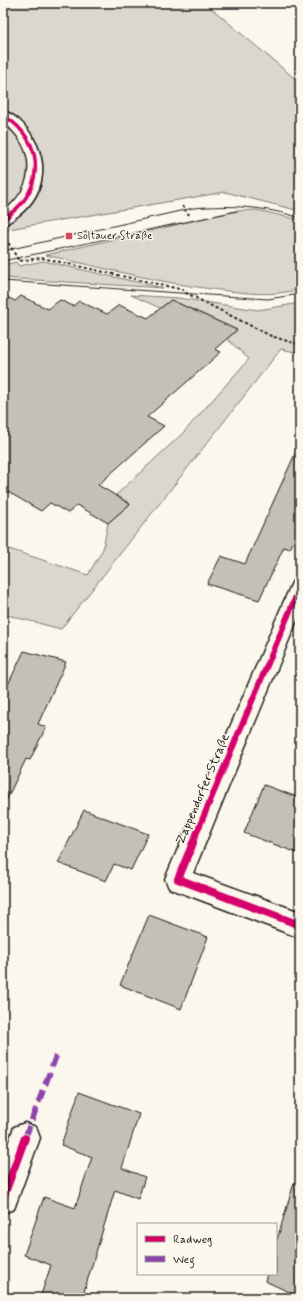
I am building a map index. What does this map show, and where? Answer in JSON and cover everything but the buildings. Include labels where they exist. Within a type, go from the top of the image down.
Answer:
[{"type":"street","points":[[3,115],[20,129],[30,144],[37,163],[36,176],[30,190],[20,206],[3,220]]},
{"type":"street","name":"Zappendorfer Straße","points":[[300,587],[178,879],[300,926]]},
{"type":"street","points":[[3,1198],[26,1138]]},
{"type":"path","points":[[182,206],[189,215]]},
{"type":"path","points":[[3,241],[9,244],[19,261],[42,258],[184,290],[186,293],[271,336],[300,345]]},
{"type":"shaded area","points":[[3,3],[205,3],[300,83],[300,211],[225,192],[3,230]]},
{"type":"shaded area","points":[[257,210],[300,220],[300,289],[269,294],[219,290],[153,279],[46,255],[235,211]]},
{"type":"shaded area","points":[[43,261],[163,288],[3,278],[3,265],[16,262],[19,266]]},
{"type":"shaded area","points":[[131,295],[178,298],[258,310],[300,303],[300,353],[281,349],[61,629],[3,614],[3,547],[88,575],[103,549],[108,523],[130,504],[116,495],[183,433],[249,359],[227,339],[237,330],[171,300],[160,308]]},
{"type":"tram line","points":[[3,251],[193,208],[247,207],[274,211],[300,218]]},
{"type":"tram line","points":[[3,261],[237,211]]},
{"type":"tram line","points":[[3,281],[268,299],[300,294]]},
{"type":"marked path","points":[[25,1138],[56,1056]]},
{"type":"cycle path","points":[[3,115],[14,123],[27,138],[35,157],[36,168],[32,188],[27,197],[20,206],[3,220]]},
{"type":"cycle path","points":[[300,587],[178,879],[300,925]]},
{"type":"cycle path","points":[[3,1198],[25,1138]]},
{"type":"place","name":"Soltauer Straße","points":[[69,236]]}]
